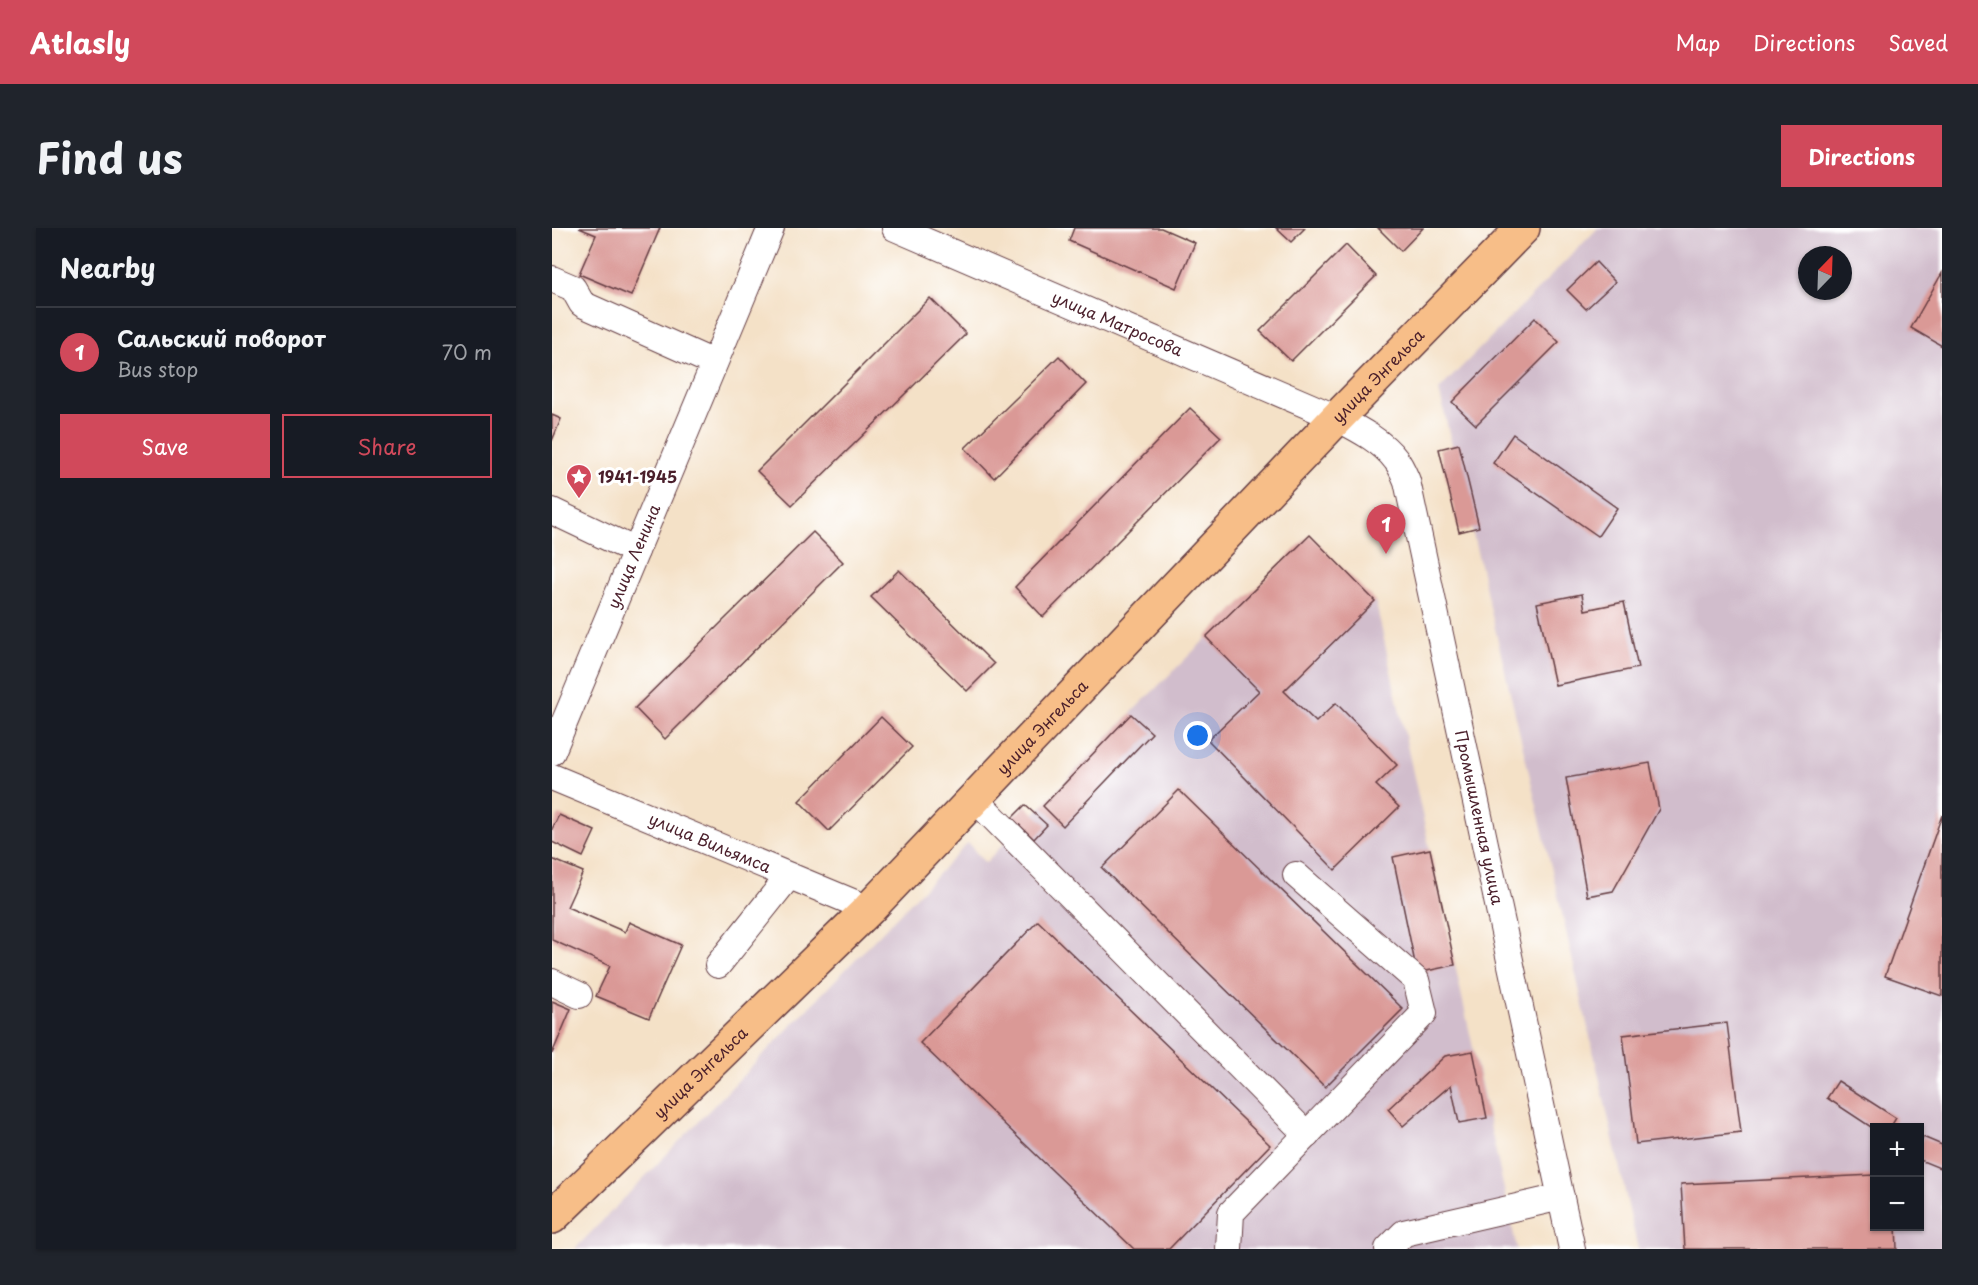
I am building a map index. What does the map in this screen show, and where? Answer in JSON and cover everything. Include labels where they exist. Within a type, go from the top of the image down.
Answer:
[{"type":"main road","name":"улица Энгельса","points":[[555,1212],[868,909],[1337,418],[1522,228]]},
{"type":"street","name":"улица Ленина","points":[[552,752],[771,228]]},
{"type":"street","name":"улица Матросова","points":[[896,228],[1337,418]]},
{"type":"street","points":[[552,279],[573,288],[582,304],[714,363]]},
{"type":"street","name":"Промышленная улица","points":[[1337,418],[1362,431],[1381,445],[1396,460],[1407,481],[1572,1249]]},
{"type":"street","points":[[552,511],[636,551]]},
{"type":"street","name":"улица Вильямса","points":[[552,777],[868,909]]},
{"type":"street","points":[[974,798],[1307,1135]]},
{"type":"street","points":[[1229,1249],[1231,1214],[1424,1012],[1416,980],[1296,875]]},
{"type":"street","points":[[718,965],[789,876]]},
{"type":"street","points":[[552,982],[579,994]]},
{"type":"street","points":[[1388,1249],[1404,1233],[1561,1197]]},
{"type":"shaded area","points":[[1598,228],[1942,228],[1942,1249],[1638,1249],[1439,390]]},
{"type":"shaded area","points":[[1310,535],[1376,603],[1517,1249],[575,1249],[968,843],[985,863],[1019,828],[1012,817],[1025,805],[1034,814],[1131,713]]},
{"type":"building","points":[[579,228],[660,228],[631,296],[579,274],[596,235]]},
{"type":"building","points":[[1074,228],[1161,228],[1195,243],[1176,288],[1069,241]]},
{"type":"building","points":[[1276,228],[1305,228],[1291,242]]},
{"type":"building","points":[[1378,228],[1423,228],[1401,251]]},
{"type":"building","points":[[1346,245],[1376,276],[1291,361],[1260,331]]},
{"type":"building","points":[[1596,262],[1615,282],[1586,309],[1567,290]]},
{"type":"building","points":[[1942,273],[1942,346],[1911,328]]},
{"type":"building","points":[[930,298],[966,334],[792,505],[757,471]]},
{"type":"building","points":[[1535,318],[1559,342],[1476,425],[1452,402]]},
{"type":"building","points":[[1059,356],[1086,384],[994,478],[965,448]]},
{"type":"building","points":[[1190,408],[1221,437],[1043,617],[1015,587]]},
{"type":"building","points":[[552,415],[561,419],[552,441]]},
{"type":"building","points":[[1513,434],[1617,508],[1598,536],[1493,463]]},
{"type":"building","points":[[1459,444],[1479,527],[1459,532],[1439,449]]},
{"type":"building","points":[[813,532],[843,562],[665,739],[635,708]]},
{"type":"building","points":[[1310,535],[1375,601],[1284,691],[1316,722],[1336,703],[1397,765],[1376,785],[1399,807],[1335,870],[1208,740],[1259,691],[1206,637]]},
{"type":"building","points":[[899,570],[994,664],[967,691],[871,597]]},
{"type":"building","points":[[1582,594],[1585,610],[1624,602],[1638,668],[1555,685],[1537,603]]},
{"type":"building","points":[[1131,714],[1152,733],[1063,826],[1043,806]]},
{"type":"building","points":[[881,717],[912,747],[829,831],[799,801]]},
{"type":"building","points":[[1650,763],[1659,809],[1613,891],[1587,896],[1566,778]]},
{"type":"building","points":[[1179,790],[1403,1009],[1325,1087],[1102,868]]},
{"type":"building","points":[[1025,805],[1047,825],[1034,839],[1012,818]]},
{"type":"building","points":[[559,815],[595,831],[583,857],[552,842],[552,829]]},
{"type":"building","points":[[1942,815],[1942,996],[1885,976]]},
{"type":"building","points":[[1430,849],[1455,965],[1417,973],[1393,857]]},
{"type":"building","points":[[552,859],[583,872],[567,907],[625,932],[629,922],[681,945],[649,1018],[596,996],[610,966],[552,940]]},
{"type":"building","points":[[1038,921],[1270,1145],[1169,1249],[1134,1249],[920,1043]]},
{"type":"building","points":[[552,1001],[571,1009],[552,1054]]},
{"type":"building","points":[[1727,1023],[1741,1132],[1636,1144],[1623,1035]]},
{"type":"building","points":[[1473,1051],[1487,1118],[1459,1123],[1451,1085],[1403,1126],[1388,1109],[1445,1056]]},
{"type":"building","points":[[1838,1081],[1896,1118],[1893,1123],[1870,1123],[1870,1126],[1827,1098]]},
{"type":"building","points":[[1924,1137],[1942,1145],[1942,1169],[1924,1162]]},
{"type":"building","points":[[1870,1175],[1870,1231],[1896,1231],[1897,1249],[1685,1249],[1681,1184]]},
{"type":"place","name":"1941-1945","points":[[579,500]]},
{"type":"place","name":"Сальский поворот","points":[[1386,554]]}]
